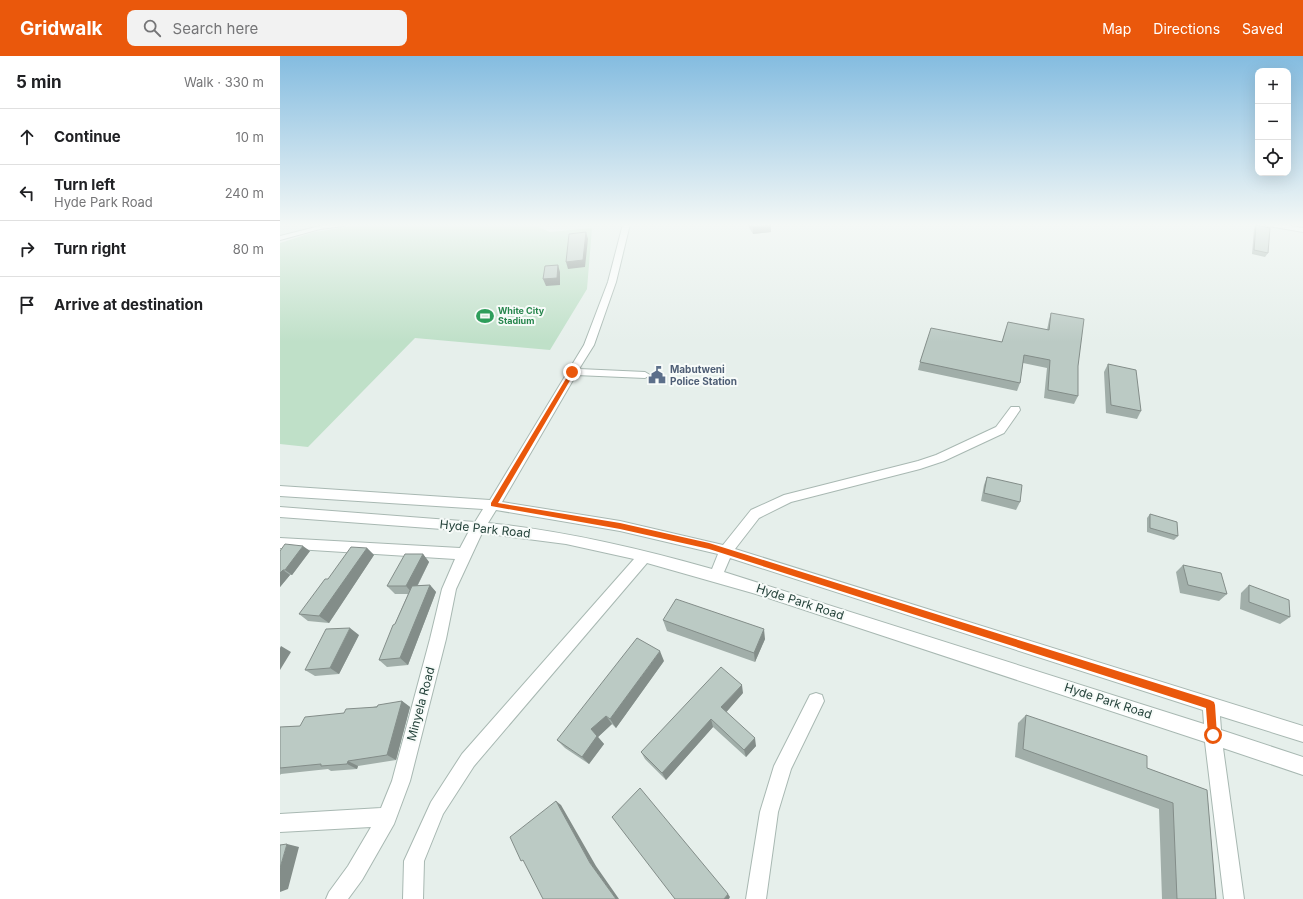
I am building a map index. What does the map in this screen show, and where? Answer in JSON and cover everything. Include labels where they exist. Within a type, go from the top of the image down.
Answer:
[{"type":"street","name":"Minyela Road","points":[[336,899],[355,873],[387,817],[401,781],[438,639],[449,589],[464,554],[478,527],[493,505],[589,345],[609,289],[616,263]]},
{"type":"street","points":[[572,372],[645,375]]},
{"type":"street","points":[[716,576],[726,551],[755,514],[788,498],[920,465],[940,458],[1000,430],[1015,410]]},
{"type":"street","points":[[280,491],[493,505],[620,526],[709,546],[1303,734]]},
{"type":"street","name":"Hyde Park Road","points":[[280,512],[478,527],[565,539],[645,556],[716,576],[1005,667],[1303,766]]},
{"type":"street","points":[[280,543],[464,554]]},
{"type":"street","points":[[413,899],[414,861],[437,808],[468,760],[645,556]]},
{"type":"street","points":[[756,899],[769,812],[783,766],[816,701]]},
{"type":"street","points":[[1210,705],[1234,899]]},
{"type":"street","points":[[280,823],[387,817]]},
{"type":"green space","name":"White City Stadium","points":[[280,263],[589,263],[587,289],[550,350],[415,338],[308,447],[280,444]]},
{"type":"building","points":[[558,265],[557,278],[543,279],[545,266]]},
{"type":"building","points":[[1051,313],[1084,319],[1078,366],[1078,396],[1048,390],[1050,360],[1024,355],[1020,383],[920,362],[931,328],[1002,342],[1008,322],[1049,330]]},
{"type":"building","points":[[1108,364],[1136,370],[1141,411],[1111,405]]},
{"type":"building","points":[[987,477],[1022,485],[1020,502],[984,493]]},
{"type":"building","points":[[1150,514],[1177,522],[1178,536],[1150,528]]},
{"type":"building","points":[[285,544],[303,546],[285,570],[280,573],[280,551]]},
{"type":"building","points":[[351,547],[367,548],[319,616],[299,614],[325,579],[328,579]]},
{"type":"building","points":[[405,554],[423,554],[406,586],[387,586]]},
{"type":"building","points":[[1183,565],[1221,573],[1227,594],[1188,585]]},
{"type":"building","points":[[430,585],[400,658],[379,660],[393,625],[395,624],[412,586]]},
{"type":"building","points":[[1249,585],[1289,600],[1290,617],[1249,602]]},
{"type":"building","points":[[676,599],[764,629],[754,653],[663,620]]},
{"type":"building","points":[[350,628],[330,668],[305,670],[326,629]]},
{"type":"building","points":[[637,638],[660,651],[610,719],[606,716],[591,729],[597,736],[582,757],[557,740]]},
{"type":"building","points":[[721,667],[742,685],[721,707],[755,738],[744,750],[711,719],[662,773],[641,752]]},
{"type":"building","points":[[402,701],[387,755],[348,761],[347,764],[321,766],[321,764],[280,768],[280,727],[300,726],[305,717],[344,713],[346,709],[377,707],[378,705]]},
{"type":"building","points":[[1026,715],[1147,756],[1147,768],[1207,790],[1216,899],[1177,899],[1173,803],[1023,749]]},
{"type":"building","points":[[640,788],[728,894],[724,899],[675,899],[612,817]]},
{"type":"building","points":[[556,801],[590,863],[616,899],[543,899],[523,860],[521,861],[510,837]]},
{"type":"building","points":[[287,844],[280,868],[280,845]]},
{"type":"place","name":"White City Stadium","points":[[485,316]]},
{"type":"place","name":"Mabutweni Police Station","points":[[657,375]]},
{"type":"route","points":[[572,372],[493,505],[620,526],[709,546],[1210,705],[1213,735]]}]
